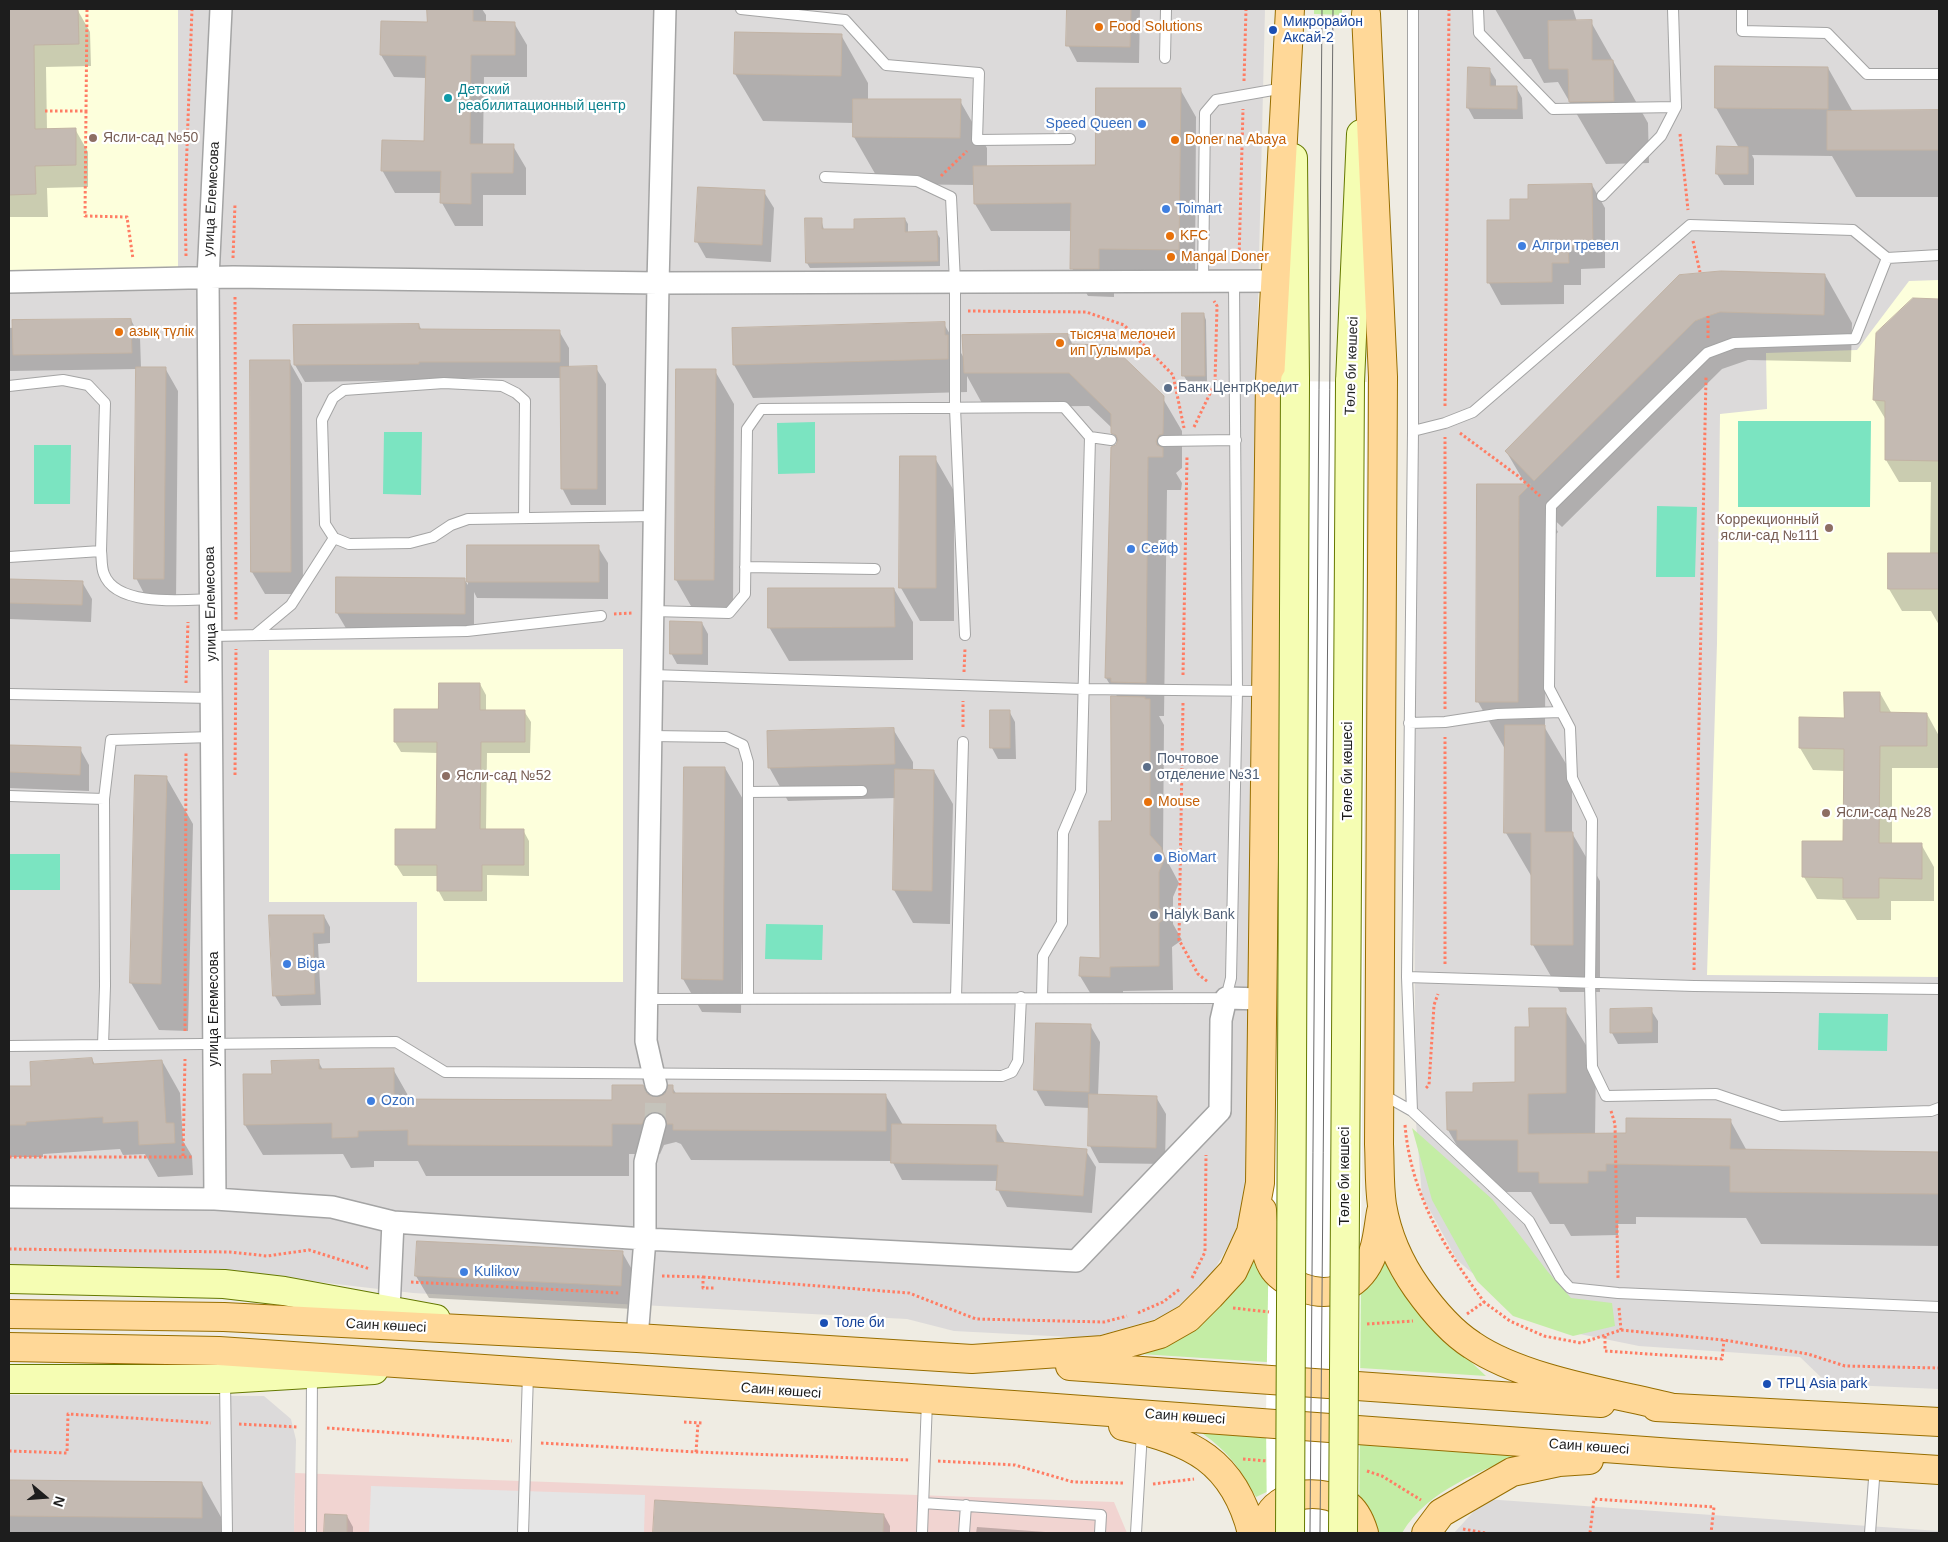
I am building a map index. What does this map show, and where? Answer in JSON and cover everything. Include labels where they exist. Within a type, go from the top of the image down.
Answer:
[{"type":"main road","points":[[1290,1533],[1296,381],[1285,281],[1285,88],[1291,9]]},
{"type":"main road","points":[[1291,9],[1285,281],[1270,380],[1260,1184],[1266,1247],[1272,1267],[1289,1283],[1311,1291],[1331,1292],[1351,1285],[1366,1268],[1375,1247],[1382,1204],[1380,1092],[1383,377],[1366,11]]},
{"type":"main road","name":"Төле би көшесі","points":[[1343,1533],[1350,382],[1366,11]]},
{"type":"main road","points":[[972,1360],[1103,1350],[1160,1334],[1188,1318],[1233,1271],[1251,1232],[1260,1184]]},
{"type":"main road","points":[[1382,1204],[1393,1242],[1409,1276],[1442,1318],[1471,1345],[1506,1363],[1538,1374],[1673,1408]]},
{"type":"main road","name":"Саин көшесі","points":[[9,1279],[224,1284],[284,1291],[504,1332]]},
{"type":"main road","name":"Саин көшесі","points":[[9,1314],[224,1317],[504,1332]]},
{"type":"main road","points":[[504,1332],[637,1338],[1673,1408],[1939,1422]]},
{"type":"main road","name":"Саин көшесі","points":[[9,1347],[219,1352],[1939,1470]]},
{"type":"main road","name":"Саин көшесі","points":[[9,1379],[225,1379],[432,1366]]},
{"type":"main road","points":[[1028,1406],[1142,1430],[1172,1439],[1195,1450],[1218,1467],[1236,1488],[1246,1509],[1252,1533]]},
{"type":"main road","points":[[1426,1533],[1441,1513],[1512,1472],[1559,1462],[1673,1453]]},
{"type":"main road","points":[[1263,1533],[1268,1515],[1282,1502],[1302,1494],[1328,1495],[1348,1505],[1360,1521],[1364,1533]]},
{"type":"street","name":"улица Елемесова","points":[[215,1199],[208,278],[221,9]]},
{"type":"street","points":[[655,1079],[646,1040],[646,999],[658,283],[665,9]]},
{"type":"street","points":[[9,282],[233,277],[658,283],[1285,281]]},
{"type":"street","points":[[9,1197],[215,1199],[332,1207],[393,1222],[645,1239],[1076,1261],[1220,1111],[1221,1020],[1226,998],[1262,998]]},
{"type":"street","points":[[637,1338],[645,1239],[645,1162],[655,1124]]},
{"type":"street","points":[[389,1310],[393,1222]]},
{"type":"lane","points":[[741,9],[845,20],[886,65],[979,73],[977,140],[1070,139]]},
{"type":"lane","points":[[1165,58],[1166,9]]},
{"type":"lane","points":[[1412,1111],[1407,977],[1413,431],[1414,9]]},
{"type":"lane","points":[[1478,9],[1479,33],[1554,109],[1676,107]]},
{"type":"lane","points":[[1602,196],[1661,136],[1676,107],[1673,9]]},
{"type":"lane","points":[[1742,9],[1742,31],[1826,33],[1867,74],[1939,74]]},
{"type":"lane","points":[[1204,282],[1205,113],[1216,100],[1285,88]]},
{"type":"lane","points":[[825,177],[917,181],[951,197],[955,282],[955,408],[965,635]]},
{"type":"lane","points":[[1413,431],[1473,412],[1690,225],[1854,230],[1887,258],[1939,255]]},
{"type":"lane","points":[[1887,258],[1855,339],[1734,343],[1707,353],[1551,506],[1549,688],[1570,728],[1572,778],[1592,820],[1590,983],[1592,1067],[1606,1096],[1716,1094],[1781,1116],[1931,1111],[1939,1108]]},
{"type":"lane","points":[[646,999],[1226,998],[1231,978],[1237,691],[1234,282]]},
{"type":"lane","points":[[9,386],[62,380],[88,385],[105,404],[101,551],[104,575],[116,591],[135,598],[211,600]]},
{"type":"lane","points":[[524,518],[525,402],[516,393],[502,386],[444,383],[344,390],[333,398],[322,420],[325,524],[334,538],[349,544],[410,542],[433,537],[451,525],[468,519],[654,516]]},
{"type":"lane","points":[[653,611],[729,612],[745,594],[746,428],[761,409],[1064,407],[1090,437],[1111,440]]},
{"type":"lane","points":[[1042,997],[1043,956],[1062,923],[1064,833],[1081,791],[1090,437]]},
{"type":"lane","points":[[1164,441],[1236,440]]},
{"type":"lane","points":[[255,635],[291,605],[334,538]]},
{"type":"lane","points":[[9,557],[101,551]]},
{"type":"lane","points":[[745,567],[875,569]]},
{"type":"lane","points":[[212,636],[467,631],[601,616]]},
{"type":"lane","points":[[652,676],[1083,689],[1266,691]]},
{"type":"lane","points":[[9,694],[212,698]]},
{"type":"lane","points":[[1409,723],[1445,722],[1497,714],[1561,712]]},
{"type":"lane","points":[[651,736],[726,737],[743,745],[748,762],[748,998]]},
{"type":"lane","points":[[103,1045],[105,986],[104,799],[111,740],[212,737]]},
{"type":"lane","points":[[956,997],[962,742]]},
{"type":"lane","points":[[748,792],[862,790]]},
{"type":"lane","points":[[9,796],[104,799]]},
{"type":"lane","points":[[1407,977],[1694,986],[1939,989]]},
{"type":"lane","points":[[9,1046],[396,1042],[445,1072],[655,1079],[1002,1076],[1012,1072],[1018,1061],[1021,997]]},
{"type":"lane","points":[[1380,1092],[1412,1111],[1529,1221],[1560,1277],[1570,1288],[1618,1293],[1939,1307]]},
{"type":"lane","points":[[311,1533],[312,1374]]},
{"type":"lane","points":[[523,1533],[528,1374]]},
{"type":"lane","points":[[225,1379],[227,1533]]},
{"type":"lane","points":[[922,1533],[927,1401]]},
{"type":"lane","points":[[1136,1533],[1137,1484],[1142,1430]]},
{"type":"lane","points":[[1870,1533],[1875,1465]]},
{"type":"lane","points":[[923,1503],[1101,1515],[1100,1533]]},
{"type":"lane","points":[[964,1533],[966,1505]]},
{"type":"path","points":[[87,9],[85,216],[127,217],[133,264]]},
{"type":"path","points":[[186,278],[186,202],[192,9]]},
{"type":"path","points":[[1234,282],[1240,256],[1246,9]]},
{"type":"path","points":[[1449,9],[1445,422],[1445,978],[1434,1005],[1428,1085],[1412,1111],[1404,1120],[1406,1144],[1428,1216],[1457,1265],[1484,1302],[1510,1321],[1544,1336],[1581,1343],[1621,1330],[1724,1340],[1808,1354],[1845,1366],[1939,1368]]},
{"type":"path","points":[[1676,107],[1690,225],[1700,272]]},
{"type":"path","points":[[45,111],[86,111]]},
{"type":"path","points":[[930,187],[977,140]]},
{"type":"path","points":[[235,198],[233,277],[235,305],[235,784]]},
{"type":"path","points":[[1187,441],[1215,383],[1217,306],[1204,282]]},
{"type":"path","points":[[955,311],[1086,312],[1124,325],[1173,375],[1187,441],[1179,940],[1198,974],[1226,998]]},
{"type":"path","points":[[1694,986],[1703,417],[1707,353]]},
{"type":"path","points":[[1445,422],[1518,476],[1551,506]]},
{"type":"path","points":[[186,698],[188,600]]},
{"type":"path","points":[[601,616],[653,611]]},
{"type":"path","points":[[9,1157],[183,1156],[186,738]]},
{"type":"path","points":[[1180,860],[1211,861]]},
{"type":"path","points":[[1606,1096],[1615,1124],[1618,1293],[1621,1330]]},
{"type":"path","points":[[1190,1282],[1205,1252],[1206,1127]]},
{"type":"path","points":[[9,1249],[230,1252],[267,1256],[309,1250],[411,1282],[627,1293],[664,1275],[909,1293],[976,1319],[1067,1322],[1104,1322],[1140,1313],[1163,1302],[1184,1287]]},
{"type":"path","points":[[703,1278],[703,1288],[716,1288]]},
{"type":"path","points":[[1462,1317],[1484,1302]]},
{"type":"path","points":[[1605,1336],[1605,1351],[1722,1359],[1724,1340]]},
{"type":"path","points":[[9,1451],[67,1452],[68,1414],[311,1427],[696,1452],[1015,1465],[1073,1482],[1162,1484],[1197,1479]]},
{"type":"path","points":[[684,1422],[703,1424]]},
{"type":"path","points":[[696,1452],[698,1423]]},
{"type":"path","points":[[1590,1533],[1594,1499],[1714,1507],[1711,1533]]},
{"type":"path","points":[[1463,1529],[1485,1533]]},
{"type":"shaded area","points":[[9,9],[1265,9],[1256,383],[1247,1188],[1234,1236],[1207,1282],[1167,1316],[1090,1338],[954,1331],[907,1319],[413,1293],[233,1272],[9,1266]]},
{"type":"shaded area","name":"Ясли-сад №50","points":[[9,9],[178,9],[178,268],[9,271]]},
{"type":"shaded area","points":[[1407,9],[1939,9],[1939,1389],[1828,1384],[1800,1357],[1639,1346],[1570,1332],[1518,1312],[1457,1260],[1422,1196],[1416,1122]]},
{"type":"shaded area","points":[[1939,280],[1939,977],[1707,975],[1717,643],[1720,414],[1767,409],[1766,353],[1857,350],[1909,281]]},
{"type":"shaded area","name":"Ясли-сад №52","points":[[623,649],[623,982],[417,982],[417,902],[269,902],[269,650]]},
{"type":"shaded area","points":[[9,1395],[264,1396],[291,1419],[296,1440],[294,1533],[9,1533]]},
{"type":"shaded area","points":[[295,1473],[1114,1502],[1127,1533],[294,1533]]},
{"type":"shaded area","points":[[371,1486],[645,1495],[644,1533],[369,1533]]},
{"type":"shaded area","points":[[1485,1499],[1939,1531],[1939,1533],[1454,1533]]},
{"type":"green space","points":[[1314,9],[1342,9],[1342,15],[1314,14]]},
{"type":"green space","points":[[1738,421],[1871,421],[1870,507],[1738,507]]},
{"type":"green space","points":[[815,422],[815,473],[778,474],[777,423]]},
{"type":"green space","points":[[384,432],[422,432],[421,495],[383,494]]},
{"type":"green space","points":[[34,445],[71,445],[70,504],[34,504]]},
{"type":"green space","points":[[1657,506],[1697,507],[1695,577],[1656,577]]},
{"type":"green space","points":[[9,854],[60,854],[60,890],[9,890]]},
{"type":"green space","points":[[766,924],[823,925],[822,960],[765,959]]},
{"type":"green space","points":[[1819,1013],[1888,1014],[1887,1051],[1818,1050]]},
{"type":"green space","points":[[1412,1128],[1492,1199],[1548,1272],[1571,1298],[1612,1303],[1615,1326],[1573,1336],[1513,1316],[1477,1281],[1432,1200]]},
{"type":"green space","points":[[1255,1250],[1384,1250],[1392,1277],[1438,1331],[1486,1376],[1140,1354]]},
{"type":"green space","points":[[1196,1429],[1527,1452],[1475,1474],[1441,1493],[1426,1504],[1402,1533],[1375,1533],[1286,1483],[1256,1497],[1224,1451]]},
{"type":"pier","points":[[1283,381],[1367,382],[1359,1533],[1267,1533],[1266,1416]]},
{"type":"building","points":[[9,9],[78,9],[79,44],[34,45],[35,129],[76,128],[76,165],[35,166],[36,194],[9,195]]},
{"type":"building","name":"Детский реабилитационный центр","points":[[427,9],[473,9],[473,21],[515,22],[515,55],[471,55],[470,144],[514,144],[513,173],[471,173],[471,204],[440,203],[441,171],[381,171],[382,140],[424,141],[426,56],[380,55],[381,21],[427,22]]},
{"type":"building","name":"Food Solutions","points":[[1067,9],[1131,9],[1130,47],[1066,46]]},
{"type":"building","points":[[1592,20],[1592,60],[1613,60],[1614,101],[1569,102],[1568,69],[1549,69],[1548,21]]},
{"type":"building","points":[[735,32],[842,34],[841,76],[734,74]]},
{"type":"building","points":[[1715,66],[1828,67],[1828,109],[1715,108]]},
{"type":"building","points":[[1468,67],[1490,68],[1490,86],[1517,86],[1517,109],[1467,108]]},
{"type":"building","points":[[1096,88],[1181,88],[1179,250],[1099,249],[1099,269],[1070,269],[1071,203],[974,204],[973,166],[1095,165]]},
{"type":"building","points":[[853,99],[961,99],[960,138],[853,137]]},
{"type":"building","points":[[1939,110],[1939,150],[1827,150],[1827,111]]},
{"type":"building","points":[[1717,146],[1748,147],[1748,174],[1716,174]]},
{"type":"building","points":[[1592,184],[1593,246],[1568,247],[1569,263],[1552,263],[1552,282],[1487,283],[1487,220],[1510,220],[1510,199],[1528,199],[1528,185]]},
{"type":"building","points":[[698,187],[765,190],[762,245],[695,242]]},
{"type":"building","points":[[805,218],[822,218],[822,229],[854,229],[854,219],[905,218],[905,232],[937,231],[938,261],[806,263]]},
{"type":"building","points":[[1721,271],[1825,274],[1824,315],[1720,312],[1695,321],[1534,481],[1505,451],[1679,275]]},
{"type":"building","points":[[1913,298],[1939,299],[1939,461],[1885,460],[1885,401],[1873,400],[1876,333]]},
{"type":"building","points":[[1182,313],[1204,313],[1205,376],[1182,376]]},
{"type":"building","points":[[131,319],[132,353],[13,355],[12,320]]},
{"type":"building","points":[[945,322],[945,335],[948,335],[948,359],[733,365],[732,328]]},
{"type":"building","points":[[419,324],[419,329],[560,330],[560,362],[419,362],[419,364],[294,365],[293,325]]},
{"type":"building","points":[[1068,334],[1068,344],[1111,345],[1164,396],[1163,434],[1159,435],[1156,441],[1157,445],[1163,448],[1163,457],[1148,457],[1146,683],[1111,682],[1111,678],[1105,678],[1111,447],[1116,445],[1118,440],[1116,435],[1111,433],[1111,414],[1069,373],[964,373],[962,335]]},
{"type":"building","points":[[250,360],[290,360],[291,572],[251,572]]},
{"type":"building","points":[[597,366],[597,489],[561,489],[560,367]]},
{"type":"building","points":[[136,367],[166,367],[164,579],[134,579]]},
{"type":"building","points":[[676,369],[716,369],[714,580],[675,580]]},
{"type":"building","points":[[900,456],[936,456],[936,588],[899,588]]},
{"type":"building","points":[[1477,484],[1531,484],[1519,496],[1518,702],[1476,702]]},
{"type":"building","points":[[467,545],[599,545],[599,582],[467,582]]},
{"type":"building","points":[[1888,553],[1939,553],[1939,589],[1888,589]]},
{"type":"building","points":[[336,577],[465,578],[465,614],[336,613]]},
{"type":"building","points":[[9,579],[83,581],[82,605],[9,603]]},
{"type":"building","points":[[768,588],[894,588],[895,627],[768,628]]},
{"type":"building","points":[[670,621],[702,622],[702,654],[670,654]]},
{"type":"building","points":[[439,683],[480,683],[480,710],[525,710],[525,742],[481,742],[480,829],[524,829],[524,865],[482,865],[482,891],[437,891],[437,865],[395,865],[395,829],[436,829],[437,742],[394,742],[394,709],[438,709]]},
{"type":"building","points":[[1844,692],[1880,692],[1880,712],[1927,713],[1927,746],[1880,746],[1879,843],[1922,843],[1922,879],[1879,878],[1879,898],[1843,898],[1843,878],[1802,877],[1802,841],[1843,841],[1844,749],[1799,748],[1799,717],[1844,718]]},
{"type":"building","points":[[1111,696],[1145,697],[1145,699],[1150,699],[1150,835],[1161,847],[1165,858],[1159,872],[1159,908],[1169,915],[1159,923],[1159,966],[1110,967],[1110,977],[1079,976],[1080,957],[1100,958],[1099,821],[1111,821]]},
{"type":"building","points":[[990,710],[1010,710],[1010,748],[990,748]]},
{"type":"building","points":[[1505,725],[1545,725],[1545,832],[1573,832],[1573,945],[1531,945],[1531,833],[1504,833]]},
{"type":"building","points":[[894,728],[895,764],[768,768],[767,731]]},
{"type":"building","points":[[9,745],[81,747],[80,775],[9,772]]},
{"type":"building","points":[[684,767],[725,767],[723,980],[682,979]]},
{"type":"building","points":[[895,769],[934,770],[932,891],[893,890]]},
{"type":"building","points":[[135,775],[167,776],[161,984],[130,983]]},
{"type":"building","points":[[269,915],[324,915],[324,933],[313,933],[315,994],[273,996]]},
{"type":"building","points":[[1529,1008],[1566,1008],[1566,1093],[1528,1094],[1528,1134],[1626,1133],[1626,1118],[1731,1119],[1730,1149],[1939,1152],[1939,1194],[1730,1192],[1730,1166],[1606,1164],[1606,1171],[1588,1171],[1588,1183],[1539,1183],[1539,1172],[1518,1172],[1518,1140],[1457,1140],[1457,1130],[1447,1130],[1446,1092],[1473,1092],[1473,1083],[1515,1082],[1515,1027],[1529,1027]]},
{"type":"building","points":[[1652,1008],[1652,1032],[1610,1033],[1610,1009]]},
{"type":"building","points":[[1036,1023],[1091,1024],[1089,1092],[1034,1090]]},
{"type":"building","points":[[92,1058],[93,1064],[162,1060],[166,1123],[174,1123],[175,1143],[139,1145],[138,1121],[103,1123],[103,1117],[26,1122],[26,1125],[9,1125],[9,1086],[31,1086],[30,1062]]},
{"type":"building","points":[[319,1060],[319,1069],[394,1068],[394,1099],[612,1100],[612,1085],[643,1085],[647,1094],[658,1097],[665,1094],[668,1085],[673,1085],[673,1093],[886,1094],[886,1131],[673,1130],[673,1124],[667,1124],[663,1115],[652,1112],[646,1116],[642,1124],[612,1124],[612,1146],[408,1145],[408,1130],[358,1131],[358,1137],[332,1138],[332,1123],[244,1125],[243,1074],[272,1074],[271,1061]]},
{"type":"building","points":[[1089,1094],[1157,1096],[1156,1148],[1088,1146]]},
{"type":"building","points":[[892,1124],[996,1125],[996,1142],[1087,1149],[1083,1196],[996,1190],[998,1165],[891,1163]]},
{"type":"building","points":[[417,1241],[623,1251],[621,1286],[415,1276]]},
{"type":"building","points":[[9,1480],[202,1482],[202,1518],[9,1516]]},
{"type":"building","points":[[655,1500],[884,1514],[883,1533],[653,1533]]},
{"type":"building","points":[[325,1514],[347,1515],[347,1533],[324,1533]]},
{"type":"tunnel","points":[[655,1124],[656,1085]]},
{"type":"tram line","points":[[1310,1533],[1322,9]]},
{"type":"tram line","points":[[1320,1533],[1333,9]]},
{"type":"place","name":"Food Solutions","points":[[1099,27]]},
{"type":"place","name":"Микрорайон Аксай-2","points":[[1273,30]]},
{"type":"place","name":"Детский реабилитационный центр","points":[[448,98]]},
{"type":"place","name":"Speed Queen","points":[[1142,124]]},
{"type":"place","name":"Ясли-сад №50","points":[[93,138]]},
{"type":"place","name":"Doner na Abaya","points":[[1175,140]]},
{"type":"place","name":"Toimart","points":[[1166,209]]},
{"type":"place","name":"KFC","points":[[1170,236]]},
{"type":"place","name":"Алгри тревел","points":[[1522,246]]},
{"type":"place","name":"Mangal Doner","points":[[1171,257]]},
{"type":"place","name":"азық түлік","points":[[119,332]]},
{"type":"place","name":"тысяча мелочей ип Гульмира","points":[[1060,343]]},
{"type":"place","name":"Банк ЦентрКредит","points":[[1168,388]]},
{"type":"place","name":"Коррекционный ясли-сад №111","points":[[1829,528]]},
{"type":"place","name":"Сейф","points":[[1131,549]]},
{"type":"place","name":"Почтовое отделение №31","points":[[1147,767]]},
{"type":"place","name":"Ясли-сад №52","points":[[446,776]]},
{"type":"place","name":"Mouse","points":[[1148,802]]},
{"type":"place","name":"Ясли-сад №28","points":[[1826,813]]},
{"type":"place","name":"BioMart","points":[[1158,858]]},
{"type":"place","name":"Halyk Bank","points":[[1154,915]]},
{"type":"place","name":"Biga","points":[[287,964]]},
{"type":"place","name":"Ozon","points":[[371,1101]]},
{"type":"place","name":"Kulikov","points":[[464,1272]]},
{"type":"place","name":"Толе би","points":[[824,1323]]},
{"type":"place","name":"ТРЦ Asia park","points":[[1767,1384]]}]
